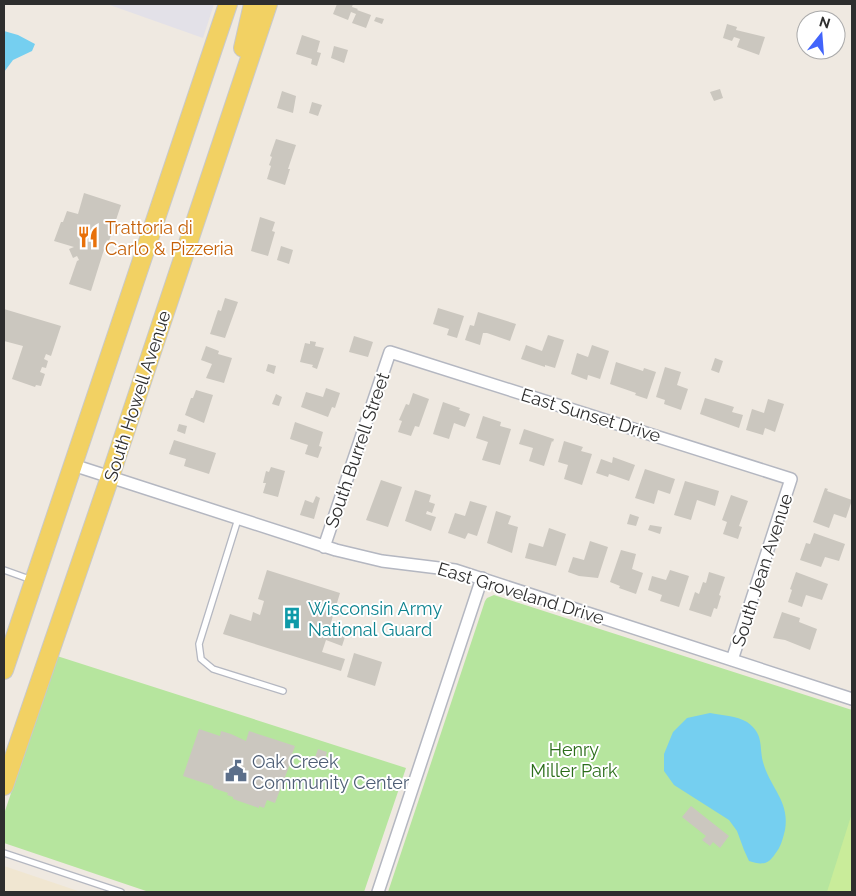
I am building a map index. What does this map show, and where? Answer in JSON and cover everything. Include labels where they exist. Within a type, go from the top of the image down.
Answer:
[{"type":"main road","points":[[4,670],[228,4]]},
{"type":"main road","points":[[232,110],[253,4]]},
{"type":"main road","name":"South Howell Avenue","points":[[4,786],[110,477],[268,4]]},
{"type":"street","name":"East Sunset Drive","points":[[390,352],[791,479]]},
{"type":"street","name":"South Burrell Street","points":[[324,547],[390,352]]},
{"type":"street","name":"East Groveland Drive","points":[[73,465],[324,547],[382,561],[448,569],[482,578],[852,699]]},
{"type":"street","name":"South Jean Avenue","points":[[732,660],[791,479]]},
{"type":"street","points":[[378,892],[482,578]]},
{"type":"lane","points":[[238,519],[199,644],[201,659],[213,669],[283,691]]},
{"type":"lane","points":[[4,570],[34,580]]},
{"type":"lane","points":[[4,853],[121,892]]},
{"type":"shaded area","points":[[107,4],[214,4],[203,38]]},
{"type":"shaded area","points":[[4,866],[81,892],[4,892]]},
{"type":"green space","name":"Henry Miller Park","points":[[494,595],[852,710],[852,892],[388,892],[485,601]]},
{"type":"green space","points":[[57,656],[406,768],[364,892],[149,892],[4,843],[4,814]]},
{"type":"green space","points":[[852,813],[852,892],[827,892]]},
{"type":"water","points":[[4,31],[18,35],[35,44],[32,51],[13,60],[4,72]]},
{"type":"water","points":[[710,713],[729,716],[747,722],[756,731],[760,740],[763,762],[782,803],[786,820],[780,845],[772,858],[767,862],[757,863],[749,861],[737,831],[729,820],[674,785],[664,771],[664,754],[673,732],[687,718]]},
{"type":"building","points":[[337,4],[353,4],[352,7],[371,15],[366,28],[352,23],[356,14],[351,12],[348,20],[333,14]]},
{"type":"building","points":[[376,17],[384,19],[382,24],[374,21]]},
{"type":"building","points":[[727,24],[737,27],[736,30],[765,37],[759,55],[737,47],[740,39],[734,37],[732,41],[723,38]]},
{"type":"building","points":[[302,35],[320,41],[317,52],[321,53],[317,66],[311,64],[312,59],[296,54]]},
{"type":"building","points":[[334,46],[348,50],[344,63],[331,58]]},
{"type":"building","points":[[720,89],[723,98],[714,101],[710,92]]},
{"type":"building","points":[[282,91],[296,96],[293,113],[277,108]]},
{"type":"building","points":[[312,102],[322,105],[318,116],[309,113]]},
{"type":"building","points":[[276,139],[296,145],[285,185],[267,179],[271,166],[269,165],[272,157],[270,156]]},
{"type":"building","points":[[84,193],[121,205],[109,241],[107,240],[91,291],[69,284],[79,260],[77,256],[73,258],[69,249],[74,247],[54,241],[67,211],[78,214]]},
{"type":"building","points":[[260,217],[275,222],[272,231],[275,232],[268,256],[251,251]]},
{"type":"building","points":[[281,246],[293,250],[289,264],[277,260]]},
{"type":"building","points":[[225,298],[238,302],[225,338],[210,334],[218,310],[221,311]]},
{"type":"building","points":[[438,308],[464,316],[457,338],[447,335],[449,329],[433,324]]},
{"type":"building","points":[[4,309],[61,326],[51,356],[46,354],[44,359],[48,361],[46,368],[42,367],[40,372],[45,374],[41,386],[36,385],[35,387],[12,379],[23,346],[4,341]]},
{"type":"building","points":[[478,312],[516,324],[510,341],[487,333],[483,333],[480,345],[465,340],[470,325],[474,326]]},
{"type":"building","points":[[548,335],[564,340],[555,368],[545,365],[545,367],[521,359],[526,345],[542,351]]},
{"type":"building","points":[[354,336],[373,342],[368,357],[349,352]]},
{"type":"building","points":[[310,341],[316,342],[315,346],[324,348],[317,369],[312,367],[313,365],[300,362],[305,343],[310,344]]},
{"type":"building","points":[[592,345],[609,351],[600,379],[588,375],[587,380],[571,374],[577,353],[588,357]]},
{"type":"building","points":[[206,346],[219,351],[218,354],[232,358],[224,383],[206,378],[212,364],[201,360]]},
{"type":"building","points":[[715,358],[723,361],[719,373],[711,370]]},
{"type":"building","points":[[616,362],[643,371],[644,368],[656,372],[647,399],[610,384]]},
{"type":"building","points":[[268,364],[276,366],[274,374],[266,371]]},
{"type":"building","points":[[665,367],[681,372],[677,385],[688,389],[681,410],[664,404],[665,400],[656,397]]},
{"type":"building","points":[[326,388],[340,393],[335,408],[332,407],[328,417],[301,407],[306,392],[323,397]]},
{"type":"building","points":[[196,390],[213,395],[204,423],[185,415]]},
{"type":"building","points":[[413,393],[429,399],[419,427],[415,426],[411,436],[398,432],[402,421],[399,420],[406,404],[409,405]]},
{"type":"building","points":[[276,394],[282,397],[279,406],[272,404]]},
{"type":"building","points":[[705,398],[734,407],[732,412],[743,415],[739,428],[700,414]]},
{"type":"building","points":[[768,399],[784,404],[775,432],[765,428],[763,435],[746,430],[752,409],[764,413]]},
{"type":"building","points":[[443,402],[470,414],[465,427],[454,423],[449,439],[433,434]]},
{"type":"building","points":[[483,416],[501,422],[500,426],[511,429],[500,465],[482,460],[488,442],[476,438]]},
{"type":"building","points":[[295,422],[323,432],[319,446],[322,447],[318,458],[305,454],[308,445],[290,439]]},
{"type":"building","points":[[179,424],[187,426],[185,434],[177,431]]},
{"type":"building","points":[[524,429],[554,439],[544,466],[529,461],[533,448],[519,444]]},
{"type":"building","points":[[174,440],[216,453],[209,474],[184,466],[186,459],[169,454]]},
{"type":"building","points":[[564,441],[583,447],[581,451],[592,454],[582,485],[564,479],[568,465],[558,462]]},
{"type":"building","points":[[613,457],[635,465],[629,481],[609,474],[608,477],[596,473],[601,459],[612,463]]},
{"type":"building","points":[[271,467],[285,471],[278,497],[263,493],[266,483],[263,483],[266,471],[269,472]]},
{"type":"building","points":[[645,469],[675,479],[670,494],[658,490],[654,504],[635,498]]},
{"type":"building","points":[[381,480],[402,487],[388,527],[366,520]]},
{"type":"building","points":[[685,481],[719,491],[715,506],[697,500],[691,520],[674,515]]},
{"type":"building","points":[[825,488],[828,489],[827,491],[852,500],[846,518],[834,514],[829,528],[813,522]]},
{"type":"building","points":[[415,490],[431,495],[429,502],[435,504],[432,513],[427,511],[426,514],[436,517],[431,531],[405,521]]},
{"type":"building","points":[[731,495],[748,501],[739,526],[742,527],[738,539],[723,534],[727,522],[722,520]]},
{"type":"building","points":[[316,496],[320,498],[314,519],[300,515],[305,500],[313,503]]},
{"type":"building","points":[[470,501],[487,506],[477,536],[468,533],[465,539],[448,533],[455,513],[465,516]]},
{"type":"building","points":[[496,511],[511,516],[508,524],[518,527],[512,553],[487,543]]},
{"type":"building","points":[[630,514],[639,517],[636,526],[627,524]]},
{"type":"building","points":[[650,525],[662,527],[660,534],[648,530]]},
{"type":"building","points":[[549,528],[566,534],[556,566],[525,558],[529,543],[543,547]]},
{"type":"building","points":[[814,533],[845,544],[839,561],[825,557],[821,567],[800,560],[806,543],[810,544]]},
{"type":"building","points":[[590,541],[608,547],[598,578],[579,576],[568,572],[573,557],[584,560]]},
{"type":"building","points":[[621,550],[636,554],[632,569],[643,573],[636,594],[619,588],[620,586],[610,582]]},
{"type":"building","name":"Wisconsin Army National Guard","points":[[267,570],[340,593],[330,626],[347,631],[342,646],[326,640],[322,652],[345,659],[341,671],[223,634],[230,614],[251,621],[253,612],[260,615],[264,601],[258,599]]},
{"type":"building","points":[[670,570],[689,576],[679,607],[660,601],[662,595],[648,590],[652,576],[666,580]]},
{"type":"building","points":[[709,572],[725,577],[717,609],[714,608],[711,617],[689,610],[695,592],[699,594],[703,582],[706,583]]},
{"type":"building","points":[[796,572],[828,584],[822,600],[806,595],[802,607],[788,602]]},
{"type":"building","points":[[782,612],[800,618],[799,622],[817,629],[810,650],[785,640],[773,638]]},
{"type":"building","points":[[354,653],[382,662],[375,686],[347,677]]},
{"type":"building","name":"Oak Creek Community Center","points":[[199,729],[220,736],[221,731],[246,741],[249,731],[295,746],[275,803],[267,800],[264,808],[259,806],[259,808],[233,799],[233,797],[227,795],[228,793],[213,788],[213,786],[183,776]]},
{"type":"building","points":[[318,749],[327,752],[324,763],[314,760]]},
{"type":"building","points":[[691,806],[729,836],[720,848],[713,842],[710,846],[702,840],[706,836],[682,817]]},
{"type":"place","name":"Trattoria di Carlo & Pizzeria","points":[[88,237]]},
{"type":"place","name":"Wisconsin Army National Guard","points":[[292,618]]},
{"type":"place","name":"Oak Creek Community Center","points":[[236,771]]}]
